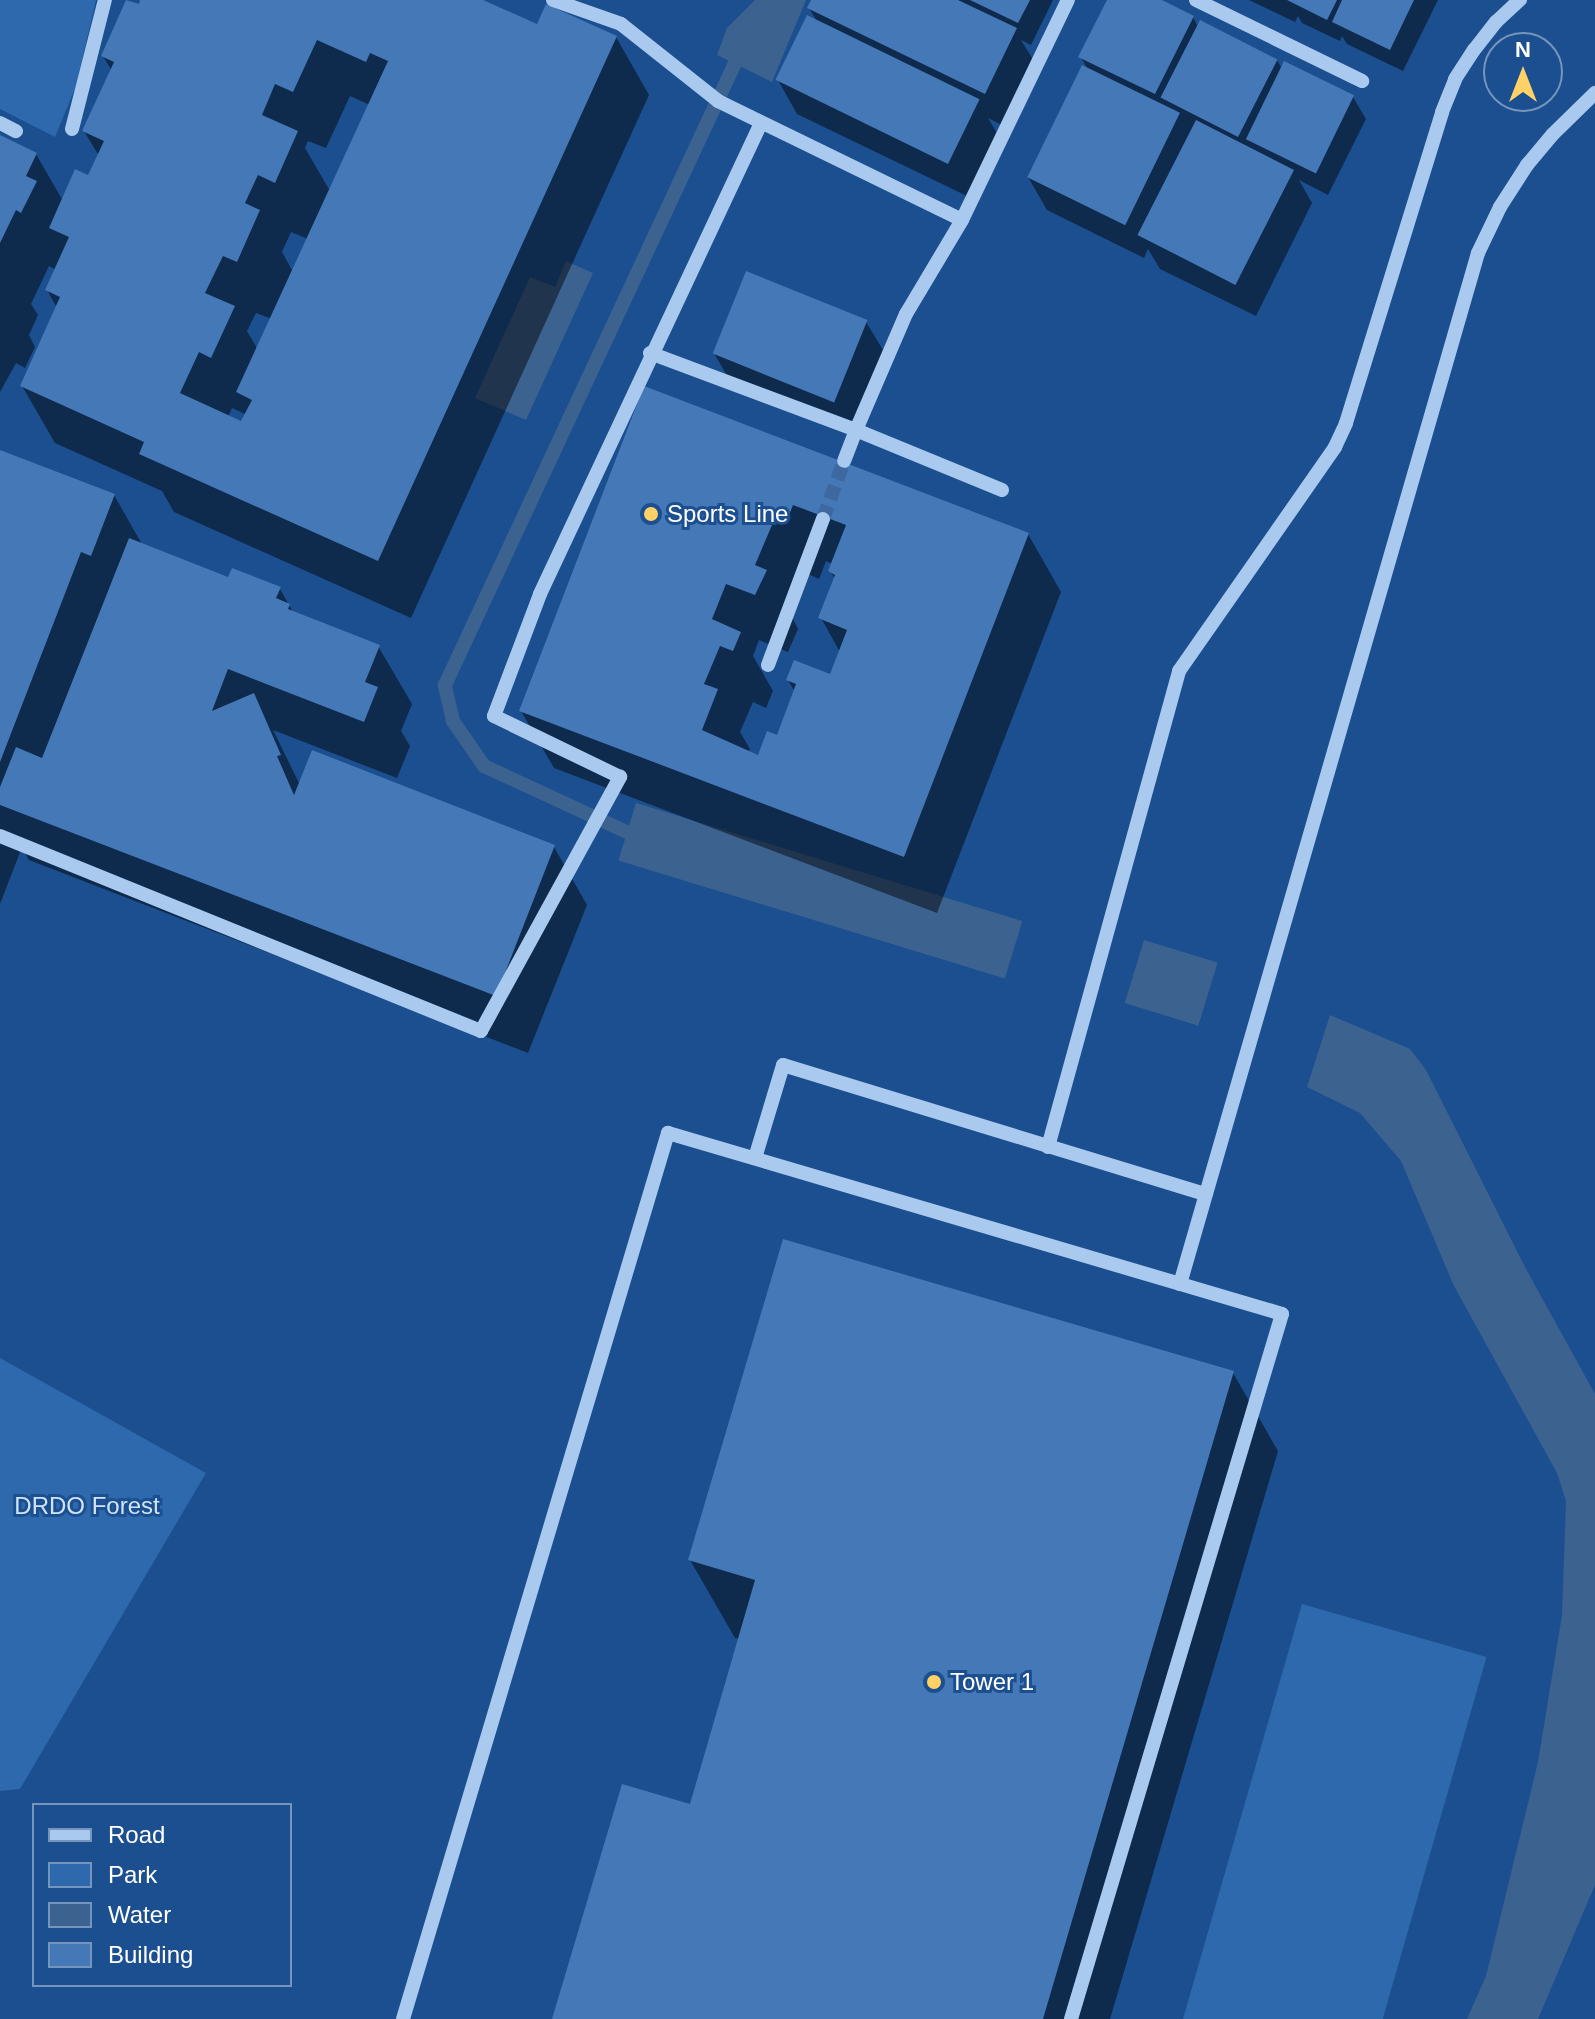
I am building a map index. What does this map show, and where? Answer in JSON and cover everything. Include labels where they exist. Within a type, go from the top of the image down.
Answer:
[{"type":"street","points":[[72,129],[105,0]]},
{"type":"street","points":[[553,0],[621,24],[718,101],[962,220]]},
{"type":"street","points":[[844,461],[906,314],[962,220],[1068,0]]},
{"type":"street","points":[[1196,0],[1362,81]]},
{"type":"street","points":[[1048,1147],[1179,671],[1335,447],[1346,423],[1442,112],[1455,79],[1496,22],[1520,0]]},
{"type":"street","points":[[1180,1284],[1478,253],[1500,207],[1527,165],[1595,93]]},
{"type":"street","points":[[0,123],[16,131]]},
{"type":"street","points":[[0,836],[481,1031],[620,777],[494,716],[540,594],[650,353],[761,123]]},
{"type":"street","points":[[650,353],[856,430],[1002,490]]},
{"type":"street","points":[[768,665],[823,519]]},
{"type":"street","points":[[755,1158],[783,1065],[1206,1194]]},
{"type":"street","points":[[403,2019],[668,1133],[1282,1314],[1071,2019]]},
{"type":"green space","points":[[0,0],[96,0],[76,86],[55,137],[0,109]]},
{"type":"green space","name":"DRDO Forest","points":[[0,1358],[206,1473],[20,1789],[0,1791]]},
{"type":"green space","points":[[1302,1604],[1487,1657],[1383,2019],[1183,2019]]},
{"type":"water","points":[[755,0],[806,0],[772,82],[717,55],[727,28]]},
{"type":"water","points":[[566,261],[593,273],[526,420],[475,398],[530,277],[555,287]]},
{"type":"water","points":[[636,803],[1022,921],[1005,978],[618,860]]},
{"type":"water","points":[[1144,940],[1218,963],[1198,1026],[1125,1003]]},
{"type":"water","points":[[1330,1015],[1410,1049],[1426,1070],[1526,1269],[1595,1394],[1595,1885],[1538,2019],[1467,2019],[1486,1976],[1538,1762],[1562,1615],[1566,1501],[1557,1473],[1454,1286],[1401,1161],[1360,1113],[1307,1087]]},
{"type":"building","points":[[126,0],[139,4],[140,0],[483,0],[537,24],[546,4],[617,36],[378,561],[139,454],[144,442],[20,386],[60,297],[45,290],[69,237],[49,228],[75,169],[88,175],[104,141],[82,131],[114,62],[101,56]],"holes":[[[317,40],[366,62],[370,53],[388,61],[236,392],[252,400],[241,421],[180,393],[199,352],[211,358],[235,306],[205,293],[223,256],[237,262],[260,210],[245,203],[258,175],[275,183],[298,131],[262,115],[275,84],[293,92]]]},
{"type":"building","points":[[811,0],[958,0],[1017,28],[985,94],[807,8]]},
{"type":"building","points":[[970,0],[1030,0],[1018,23]]},
{"type":"building","points":[[1107,0],[1162,0],[1194,16],[1155,94],[1078,57]]},
{"type":"building","points":[[1287,0],[1337,0],[1327,20]]},
{"type":"building","points":[[1342,0],[1414,0],[1390,50],[1332,22]]},
{"type":"building","points":[[807,15],[980,99],[948,164],[775,80]]},
{"type":"building","points":[[1200,20],[1278,59],[1238,137],[1161,98]]},
{"type":"building","points":[[1284,61],[1354,95],[1316,173],[1246,139]]},
{"type":"building","points":[[1082,65],[1180,113],[1125,225],[1027,177]]},
{"type":"building","points":[[1196,120],[1294,170],[1235,285],[1137,235]]},
{"type":"building","points":[[0,135],[37,153],[26,176],[37,181],[21,213],[16,210],[0,243]]},
{"type":"building","points":[[746,271],[867,320],[834,403],[713,354]]},
{"type":"building","points":[[644,386],[1029,533],[904,857],[519,711]],"holes":[[[793,505],[846,525],[828,571],[835,575],[818,618],[847,630],[830,674],[794,660],[786,680],[796,684],[777,735],[767,731],[758,755],[702,730],[718,689],[704,684],[720,646],[733,651],[741,632],[712,619],[726,584],[755,595],[767,570],[755,565],[775,518],[786,523]]]},
{"type":"building","points":[[0,450],[115,494],[91,556],[81,552],[0,762]]},
{"type":"building","points":[[129,538],[228,577],[232,568],[281,587],[276,598],[290,604],[288,609],[380,645],[365,682],[378,687],[364,722],[228,669],[212,711],[254,693],[281,755],[277,756],[294,795],[312,750],[555,845],[496,996],[0,805],[0,787],[16,747],[42,758]]},
{"type":"building","name":"Tower 1","points":[[783,1239],[1234,1371],[1043,2019],[552,2019],[622,1784],[690,1804],[755,1580],[688,1560]]},
{"type":"waterway","points":[[644,840],[484,766],[453,721],[445,685],[736,61],[750,58]]},
{"type":"tunnel","points":[[823,519],[844,461]]},
{"type":"place","name":"Sports Line","points":[[651,514]]},
{"type":"place","name":"Tower 1","points":[[934,1682]]}]
